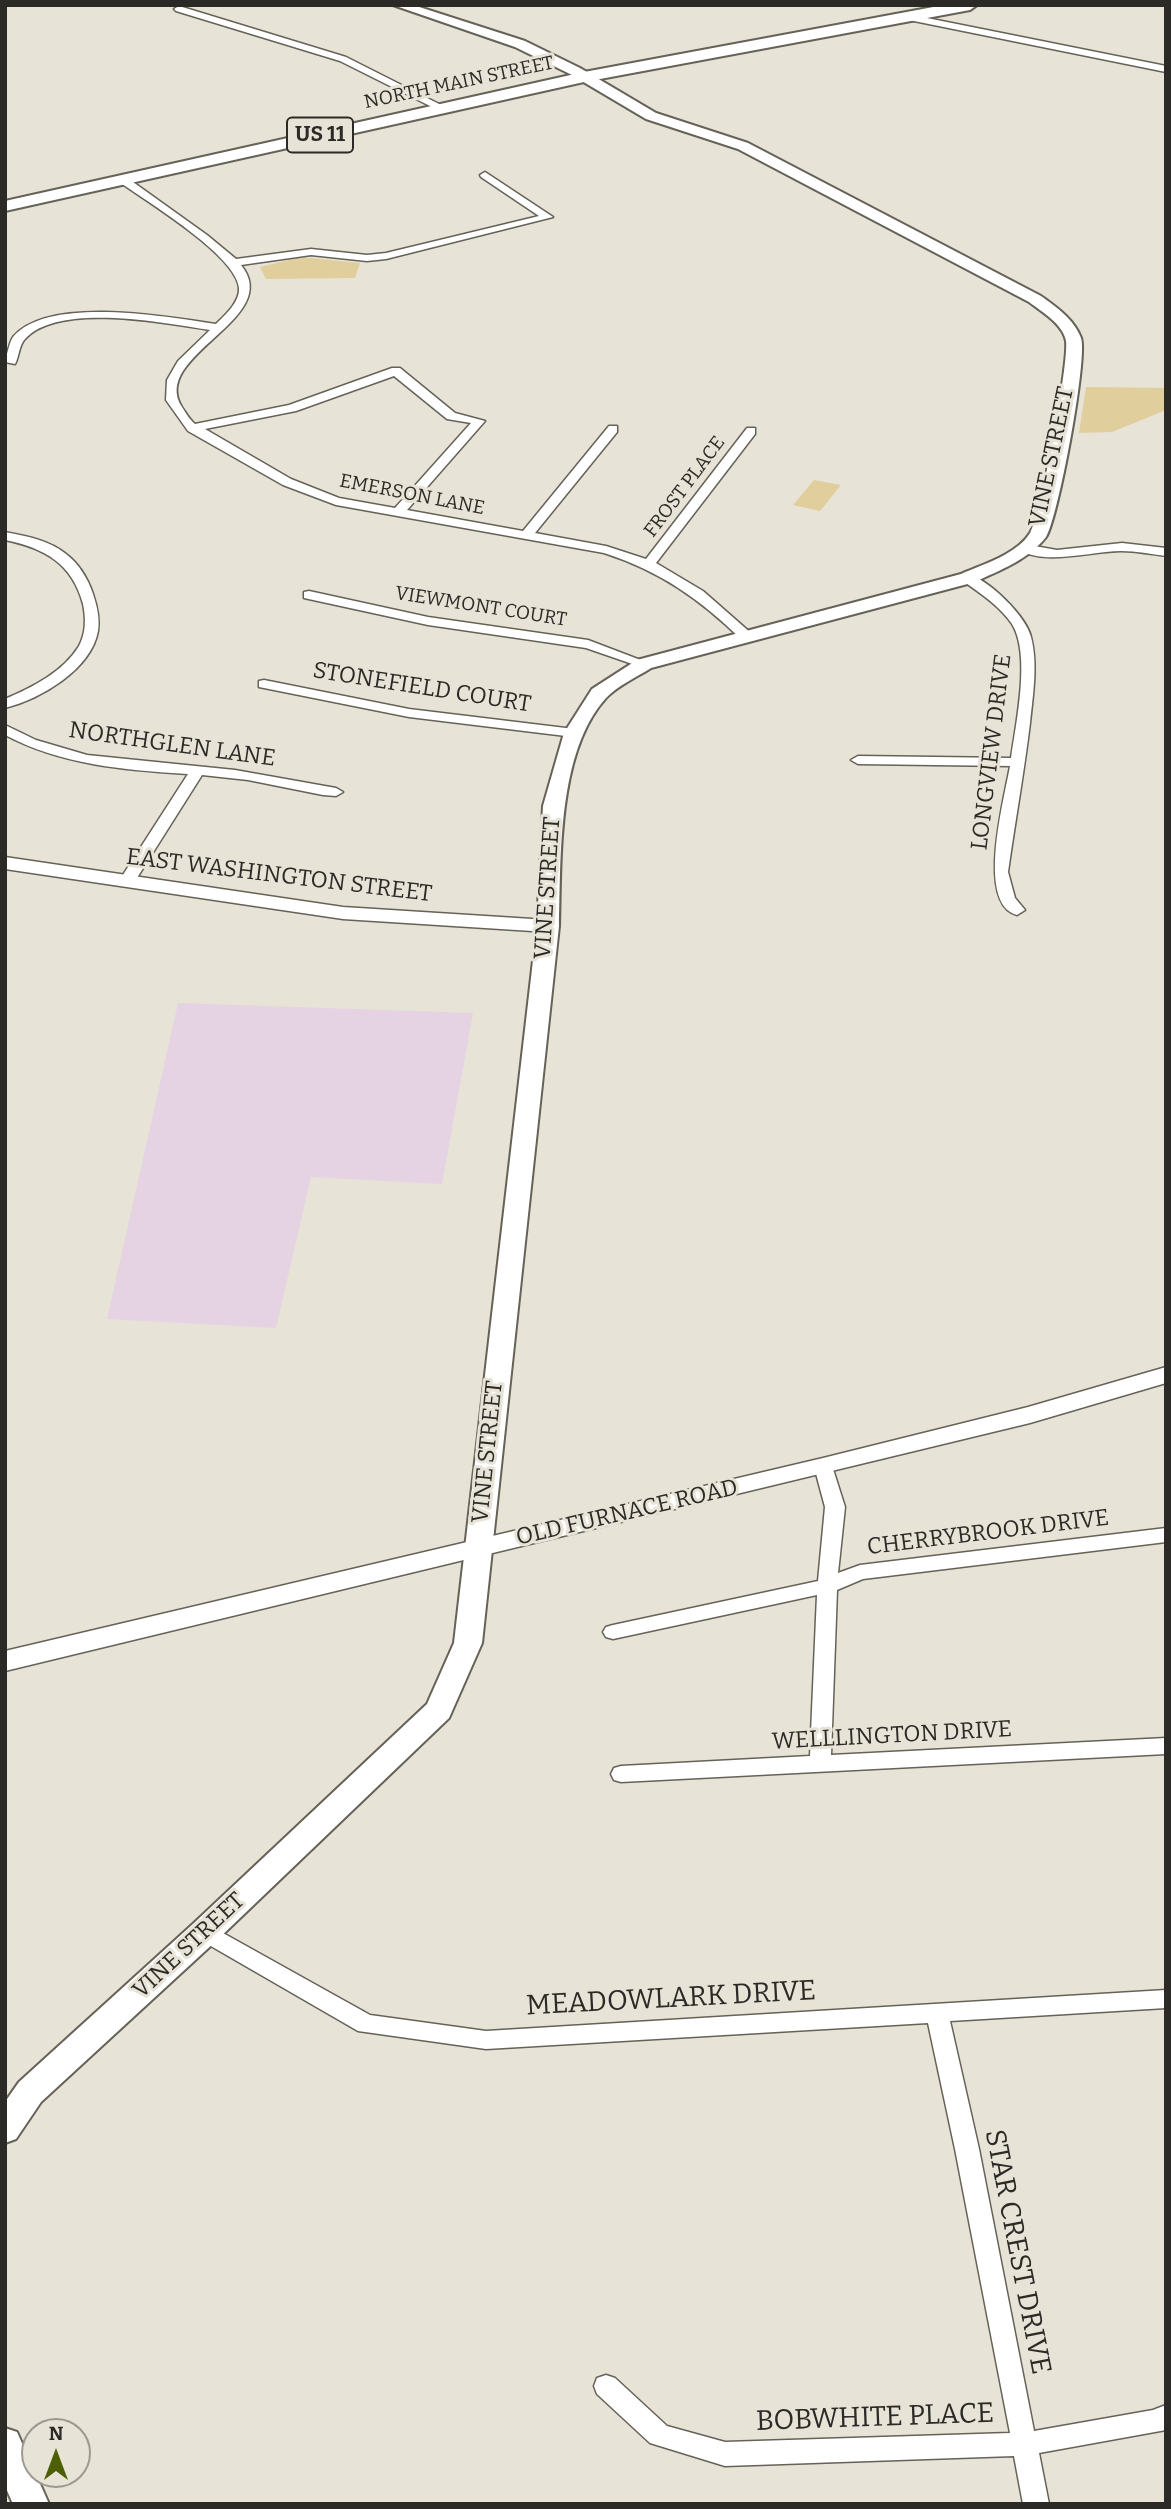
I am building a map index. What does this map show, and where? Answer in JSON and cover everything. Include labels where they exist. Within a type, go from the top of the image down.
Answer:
[{"type":"main road","name":"VINE STREET","points":[[5,2129],[30,2092],[205,1932],[439,1710],[468,1643],[548,926],[553,806],[574,733],[598,693],[644,664],[968,578],[1015,556],[1040,532],[1063,421],[1074,341],[1060,317],[1023,293],[743,146],[651,116],[584,77],[503,37],[399,5]]},
{"type":"main road","name":"US 11","points":[[913,15],[970,5]]},
{"type":"main road","name":"NORTH MAIN STREET","points":[[5,205],[584,77],[913,15]]},
{"type":"main road","points":[[5,2444],[31,2504]]},
{"type":"street","points":[[180,9],[343,59],[442,108]]},
{"type":"street","points":[[913,15],[1166,64]]},
{"type":"street","points":[[913,15],[1166,69]]},
{"type":"street","points":[[122,179],[233,263],[302,252],[367,258],[386,256],[548,217],[485,175]]},
{"type":"street","name":"EMERSON LANE","points":[[233,263],[243,278],[244,292],[235,311],[183,364],[168,390],[175,412],[192,428],[313,494],[397,514],[606,550],[649,564],[688,583],[747,637]]},
{"type":"street","points":[[11,362],[13,347],[26,333],[69,317],[121,314],[218,328]]},
{"type":"street","points":[[192,428],[292,408],[397,371],[451,416],[479,421],[397,514]]},
{"type":"street","points":[[526,536],[613,429]]},
{"type":"street","name":"FROST PLACE","points":[[649,564],[751,431]]},
{"type":"street","points":[[5,536],[37,544],[69,561],[82,578],[92,619],[89,638],[71,665],[38,688],[5,704]]},
{"type":"street","points":[[1023,548],[1057,554],[1122,547],[1166,552]]},
{"type":"street","name":"LONGVIEW DRIVE","points":[[968,578],[1014,617],[1028,644],[1027,685],[1000,872],[1007,898],[1017,910]]},
{"type":"street","name":"VIEWMONT COURT","points":[[309,595],[428,621],[588,644],[644,664]]},
{"type":"street","name":"STONEFIELD COURT","points":[[264,684],[409,713],[574,733]]},
{"type":"street","name":"NORTHGLEN LANE","points":[[5,729],[33,743],[71,755],[240,775],[335,793]]},
{"type":"street","points":[[858,760],[1015,762]]},
{"type":"street","points":[[127,881],[197,771]]},
{"type":"street","name":"EAST WASHINGTON STREET","points":[[5,863],[350,914],[548,926]]},
{"type":"street","name":"OLD FURNACE ROAD","points":[[5,1661],[1030,1415],[1166,1375]]},
{"type":"street","points":[[820,1765],[827,1586],[835,1507],[822,1466]]},
{"type":"street","name":"CHERRYBROOK DRIVE","points":[[613,1632],[827,1586],[860,1572],[1166,1535]]},
{"type":"street","name":"WELLLINGTON DRIVE","points":[[621,1774],[1166,1746]]},
{"type":"street","name":"MEADOWLARK DRIVE","points":[[205,1932],[366,2024],[486,2040],[1166,1999]]},
{"type":"street","name":"STAR CREST DRIVE","points":[[937,2013],[967,2150],[1036,2504]]},
{"type":"street","name":"BOBWHITE PLACE","points":[[606,2386],[659,2435],[725,2454],[1024,2444],[1158,2421],[1166,2416]]},
{"type":"shaded area","points":[[301,257],[360,263],[355,278],[266,279],[260,267]]},
{"type":"shaded area","points":[[1086,387],[1166,388],[1166,410],[1112,432],[1079,433]]},
{"type":"shaded area","points":[[814,480],[841,485],[820,511],[793,505]]},
{"type":"shaded area","points":[[178,1003],[473,1013],[442,1184],[311,1177],[276,1328],[107,1319]]}]
